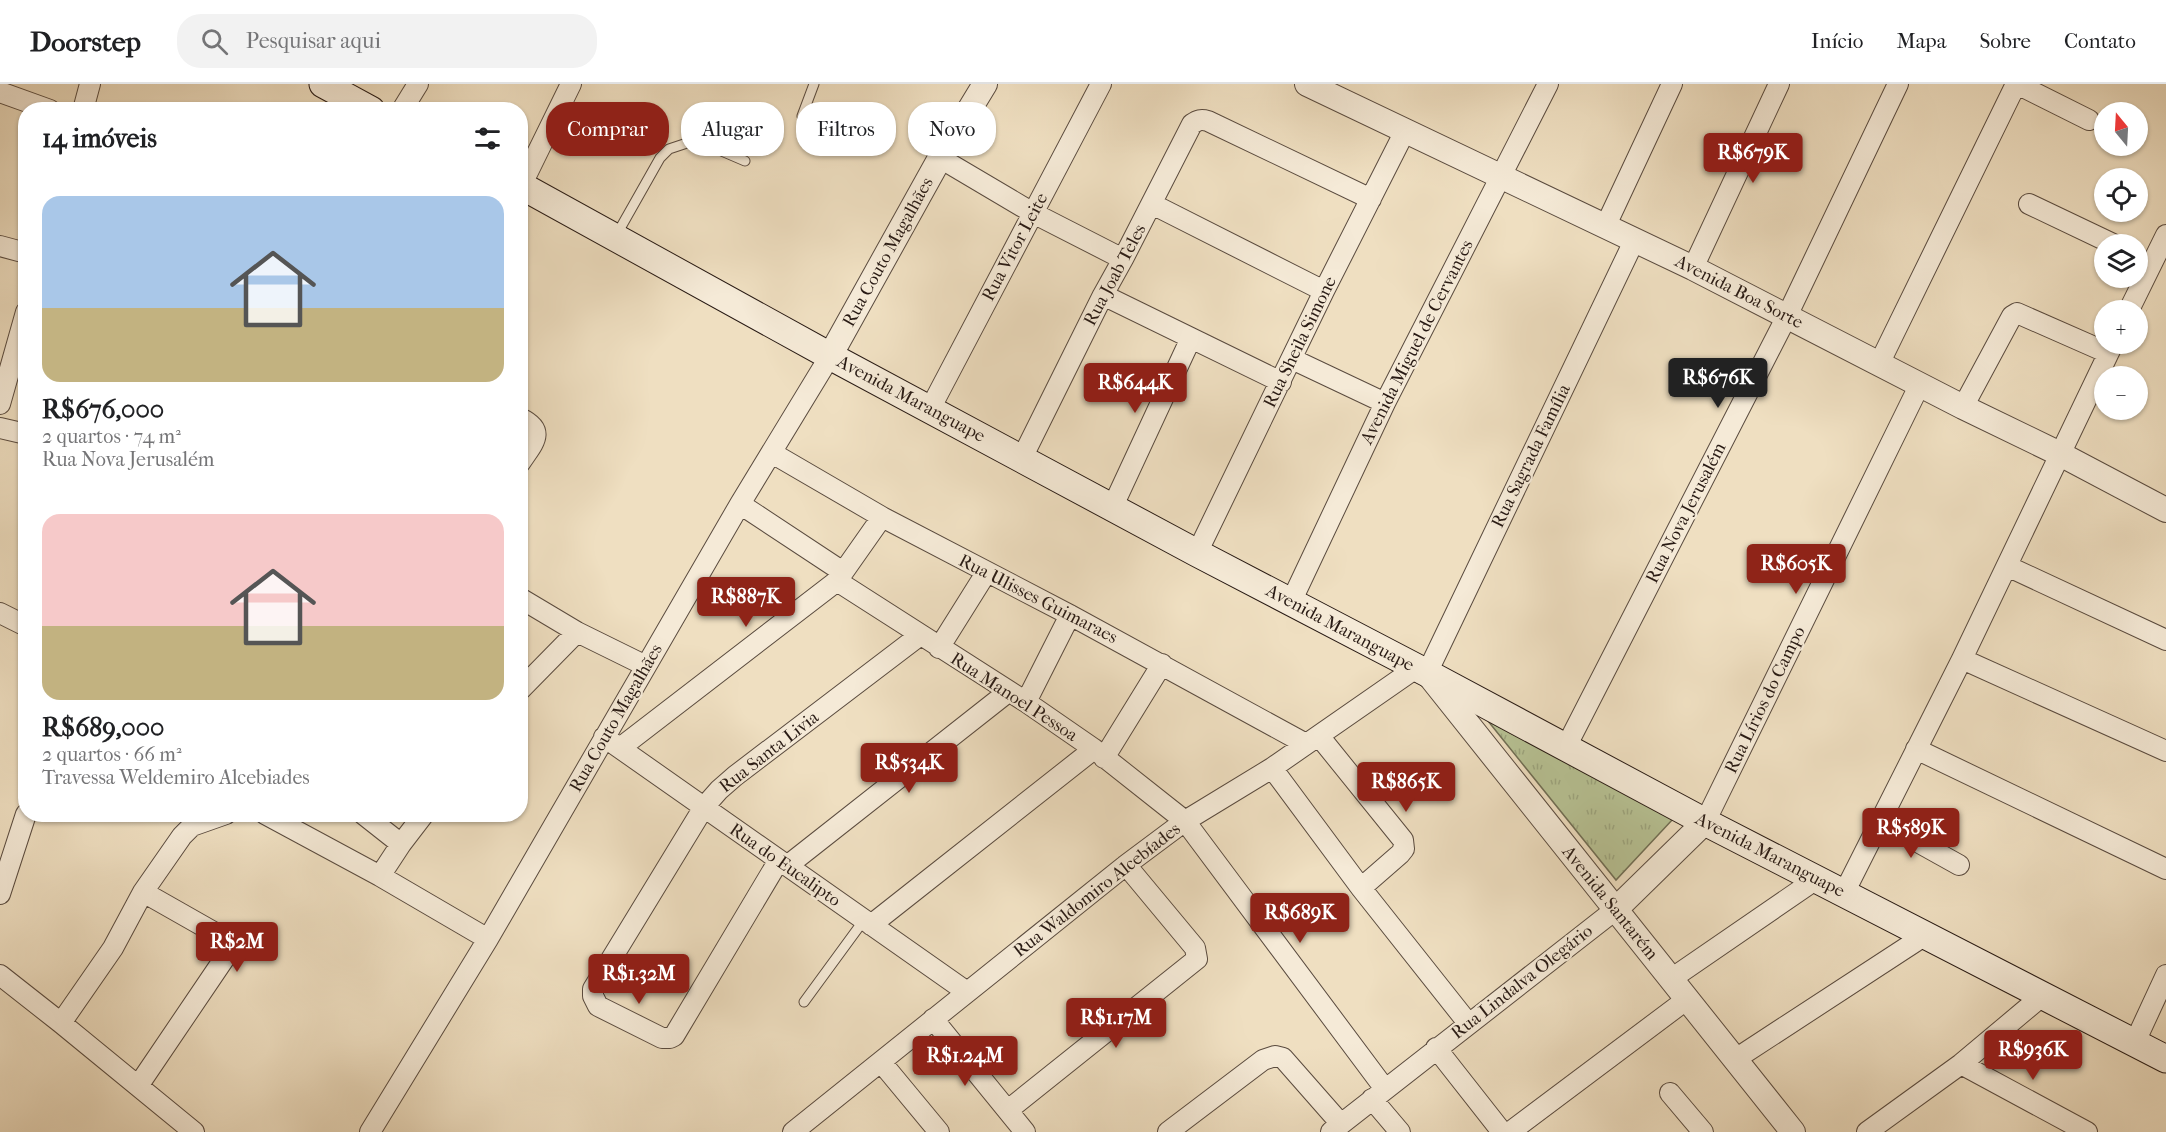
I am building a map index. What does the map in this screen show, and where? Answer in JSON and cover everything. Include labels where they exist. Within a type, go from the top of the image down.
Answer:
[{"type":"main road","points":[[322,84],[351,102]]},
{"type":"main road","name":"Avenida Maranguape","points":[[528,189],[830,356],[1197,553],[1705,822],[2166,1059]]},
{"type":"street","points":[[85,102],[90,84]]},
{"type":"street","points":[[407,102],[418,84]]},
{"type":"street","points":[[528,171],[571,84]]},
{"type":"street","name":"Rua Couto Magalhães","points":[[370,1132],[488,939],[740,504],[830,356],[940,158],[985,84]]},
{"type":"street","name":"Rua Vitor Leite","points":[[930,409],[1101,84]]},
{"type":"street","name":"Avenida Boa Sorte","points":[[1307,84],[1694,268],[2166,510]]},
{"type":"street","name":"Avenida Miguel de Cervantes","points":[[1291,602],[1385,403],[1548,84]]},
{"type":"street","points":[[1606,225],[1672,84]]},
{"type":"street","points":[[1694,268],[1779,84]]},
{"type":"street","name":"Rua Nova Jerusalém","points":[[1566,747],[1787,316],[1898,84]]},
{"type":"street","points":[[1880,362],[2016,84],[2089,120]]},
{"type":"street","points":[[0,92],[28,102]]},
{"type":"street","name":"Rua Joab Teles","points":[[1022,458],[1192,124],[1202,119],[1208,121],[1371,199]]},
{"type":"street","name":"Rua Sheila Simone","points":[[1197,553],[1324,291],[1405,131]]},
{"type":"street","points":[[940,158],[1033,213],[1123,259]]},
{"type":"street","points":[[1152,204],[1324,291]]},
{"type":"street","points":[[2030,204],[2094,235]]},
{"type":"street","points":[[2148,256],[2166,235]]},
{"type":"street","name":"Rua Sagrada Família","points":[[1421,670],[1635,239]]},
{"type":"street","points":[[0,246],[18,251]]},
{"type":"street","points":[[1103,295],[1281,382]]},
{"type":"street","points":[[1963,407],[2012,316],[2017,313],[2094,342]]},
{"type":"street","points":[[1113,507],[1191,338]]},
{"type":"street","points":[[0,404],[18,340]]},
{"type":"street","points":[[1844,893],[1962,659],[2108,354]]},
{"type":"street","points":[[1292,359],[1385,403]]},
{"type":"street","name":"Rua Lírios do Campo","points":[[1705,822],[1920,384]]},
{"type":"street","points":[[528,422],[535,428],[536,437],[528,450]]},
{"type":"street","points":[[0,428],[18,432]]},
{"type":"street","name":"Rua Ulisses Guimaraes","points":[[772,453],[882,517],[986,573],[1313,740]]},
{"type":"street","name":"Rua Manoel Pessoa","points":[[740,504],[920,636],[1026,702],[1099,754],[1185,821],[1378,1094],[1400,1132]]},
{"type":"street","points":[[620,748],[840,577],[882,517]]},
{"type":"street","points":[[2007,566],[2166,639]]},
{"type":"street","points":[[939,648],[986,573]]},
{"type":"street","points":[[528,603],[577,632],[646,666]]},
{"type":"street","points":[[0,613],[18,622]]},
{"type":"street","points":[[1026,702],[1070,615]]},
{"type":"street","points":[[528,682],[577,632]]},
{"type":"street","name":"Rua Santa Livia","points":[[783,863],[674,1035],[670,1038],[662,1038],[598,1006],[592,996],[593,989],[704,807],[735,776],[920,636]]},
{"type":"street","points":[[1962,659],[2166,751]]},
{"type":"street","points":[[867,922],[1099,754],[1162,664]]},
{"type":"street","name":"Rua Waldomiro Alcebíades","points":[[803,1129],[933,1019],[1126,865],[1185,821],[1272,768],[1421,670]]},
{"type":"street","name":"Avenida Santarém","points":[[1421,670],[1793,1132]]},
{"type":"street","points":[[783,863],[1008,692]]},
{"type":"street","name":"Rua do Eucalipto","points":[[604,737],[967,992]]},
{"type":"street","points":[[1313,740],[1403,840],[1404,849],[1400,854],[1361,888]]},
{"type":"street","points":[[1916,749],[2166,869]]},
{"type":"street","points":[[1272,768],[1361,888],[1468,1023]]},
{"type":"street","points":[[1880,821],[1959,865]]},
{"type":"street","points":[[0,894],[23,822]]},
{"type":"street","points":[[61,1023],[113,948],[143,892],[182,836],[192,826],[203,822]]},
{"type":"street","points":[[280,822],[380,876],[488,939]]},
{"type":"street","points":[[373,822],[401,844]]},
{"type":"street","points":[[380,876],[418,822]]},
{"type":"street","name":"Rua Lindalva Olegário","points":[[1336,1128],[1615,910],[1705,822]]},
{"type":"street","points":[[1008,1110],[1197,959],[1195,948],[1126,865]]},
{"type":"street","points":[[1671,979],[1818,879]]},
{"type":"street","points":[[138,1086],[224,958],[226,951],[225,944],[217,934],[143,892]]},
{"type":"street","points":[[1734,1060],[1924,936]]},
{"type":"street","points":[[0,975],[194,1132]]},
{"type":"street","points":[[2135,1042],[2166,975]]},
{"type":"street","points":[[1867,1132],[1960,1064],[2042,996]]},
{"type":"street","points":[[1510,1132],[1686,1000]]},
{"type":"street","points":[[933,1019],[1025,1132]]},
{"type":"street","points":[[1436,1048],[1502,1132]]},
{"type":"street","points":[[1168,1132],[1263,1060],[1275,1056],[1283,1058],[1336,1128]]},
{"type":"street","points":[[881,1062],[939,1132]]},
{"type":"street","points":[[1960,1064],[2087,1132]]},
{"type":"street","points":[[1670,1093],[1703,1132]]},
{"type":"lane","points":[[807,102],[814,84]]},
{"type":"lane","points":[[616,236],[660,158],[669,149],[696,140],[745,161]]},
{"type":"lane","points":[[804,1002],[867,922]]},
{"type":"green space","points":[[1488,721],[1673,819],[1616,880]]}]
